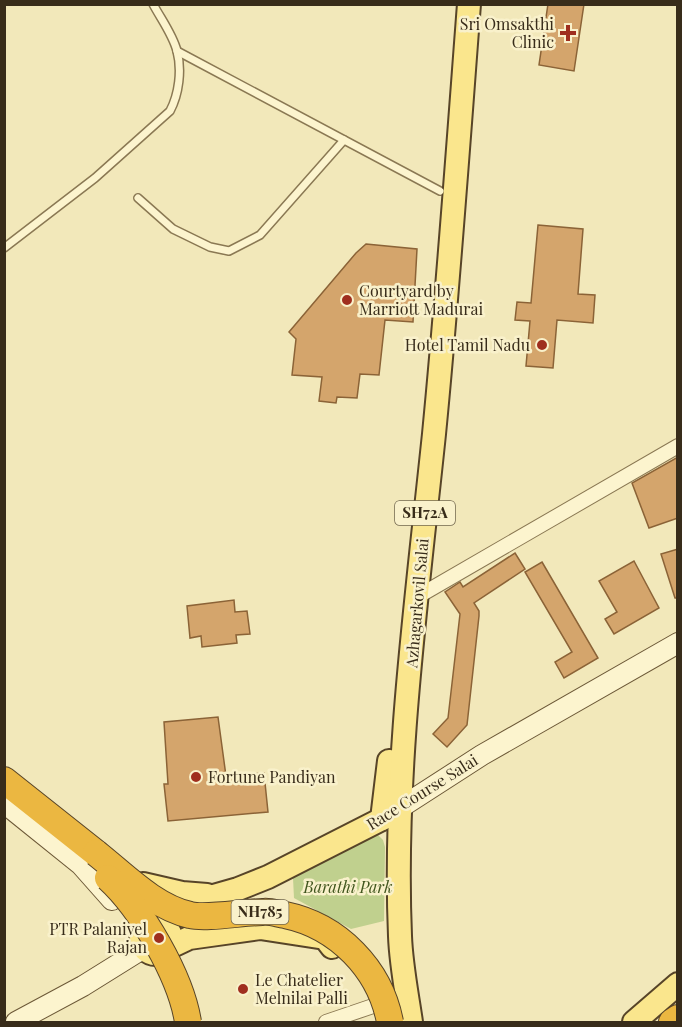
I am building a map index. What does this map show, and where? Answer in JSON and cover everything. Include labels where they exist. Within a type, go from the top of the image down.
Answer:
[{"type":"highway","name":"NH785","points":[[4,780],[164,906],[192,916],[266,911],[317,925],[354,952],[373,975],[386,1003],[381,1017]]},
{"type":"highway","points":[[4,794],[85,857],[124,895],[155,940],[186,1007],[188,1023]]},
{"type":"highway","points":[[672,1023],[678,1018]]},
{"type":"main road","name":"Azhagarkovil Salai","points":[[392,814],[407,700],[442,349],[456,4]]},
{"type":"main road","name":"Azhagarkovil Salai","points":[[392,814],[387,786],[394,681],[469,4]]},
{"type":"main road","points":[[392,814],[400,837],[400,939],[411,1023]]},
{"type":"main road","name":"Race Course Salai","points":[[154,939],[172,912],[189,903],[238,889],[267,877],[392,814]]},
{"type":"main road","points":[[143,884],[182,893],[211,895]]},
{"type":"main road","points":[[174,1023],[173,1008],[154,939],[189,938],[260,928],[325,938],[369,988],[381,1017]]},
{"type":"main road","points":[[634,1023],[678,984]]},
{"type":"street","points":[[417,597],[678,446]]},
{"type":"street","name":"Race Course Salai","points":[[392,814],[482,755],[678,643]]},
{"type":"street","points":[[4,770],[97,842],[143,884],[152,895],[154,939]]},
{"type":"street","points":[[4,803],[81,865],[119,907],[154,939]]},
{"type":"street","name":"Race Course Salai","points":[[16,1023],[83,986],[154,939]]},
{"type":"street","points":[[326,1023],[381,1017]]},
{"type":"lane","points":[[4,248],[95,178],[170,111],[176,99],[178,84],[177,51],[153,4]]},
{"type":"lane","points":[[177,51],[447,193]]},
{"type":"lane","points":[[138,198],[173,229],[210,247],[229,251],[260,236],[344,140]]},
{"type":"green space","name":"Barathi Park","points":[[377,834],[383,840],[385,847],[384,921],[351,929],[294,898],[293,878],[364,837]]},
{"type":"building","points":[[548,4],[584,4],[574,71],[539,65]]},
{"type":"building","points":[[538,225],[583,229],[578,294],[595,295],[593,323],[557,320],[553,368],[526,366],[530,321],[515,320],[517,302],[531,303]]},
{"type":"building","name":"Courtyard by Marriott Madurai","points":[[366,244],[417,249],[413,322],[385,320],[379,375],[360,374],[357,398],[337,397],[336,403],[319,401],[322,377],[292,375],[296,339],[289,332]]},
{"type":"building","points":[[678,457],[678,518],[649,528],[632,483]]},
{"type":"building","points":[[678,549],[678,598],[675,598],[661,554]]},
{"type":"building","points":[[515,553],[525,569],[474,603],[479,616],[467,725],[447,747],[433,734],[448,718],[460,614],[445,592],[460,582],[463,587]]},
{"type":"building","points":[[634,561],[659,608],[614,634],[605,619],[617,612],[599,581]]},
{"type":"building","points":[[542,562],[598,658],[564,678],[555,662],[572,652],[525,572]]},
{"type":"building","points":[[234,600],[235,612],[247,611],[250,634],[236,635],[237,643],[202,647],[201,636],[190,638],[187,606]]},
{"type":"building","name":"Fortune Pandiyan","points":[[218,717],[226,776],[264,773],[268,812],[168,821],[164,784],[168,784],[164,722]]},
{"type":"place","name":"Sri Omsakthi Clinic","points":[[568,33]]},
{"type":"place","name":"Courtyard by Marriott Madurai","points":[[347,300]]},
{"type":"place","name":"Hotel Tamil Nadu","points":[[542,345]]},
{"type":"place","name":"Fortune Pandiyan","points":[[196,777]]},
{"type":"place","name":"PTR Palanivel Rajan","points":[[159,938]]},
{"type":"place","name":"Le Chatelier Melnilai Palli","points":[[243,989]]}]
